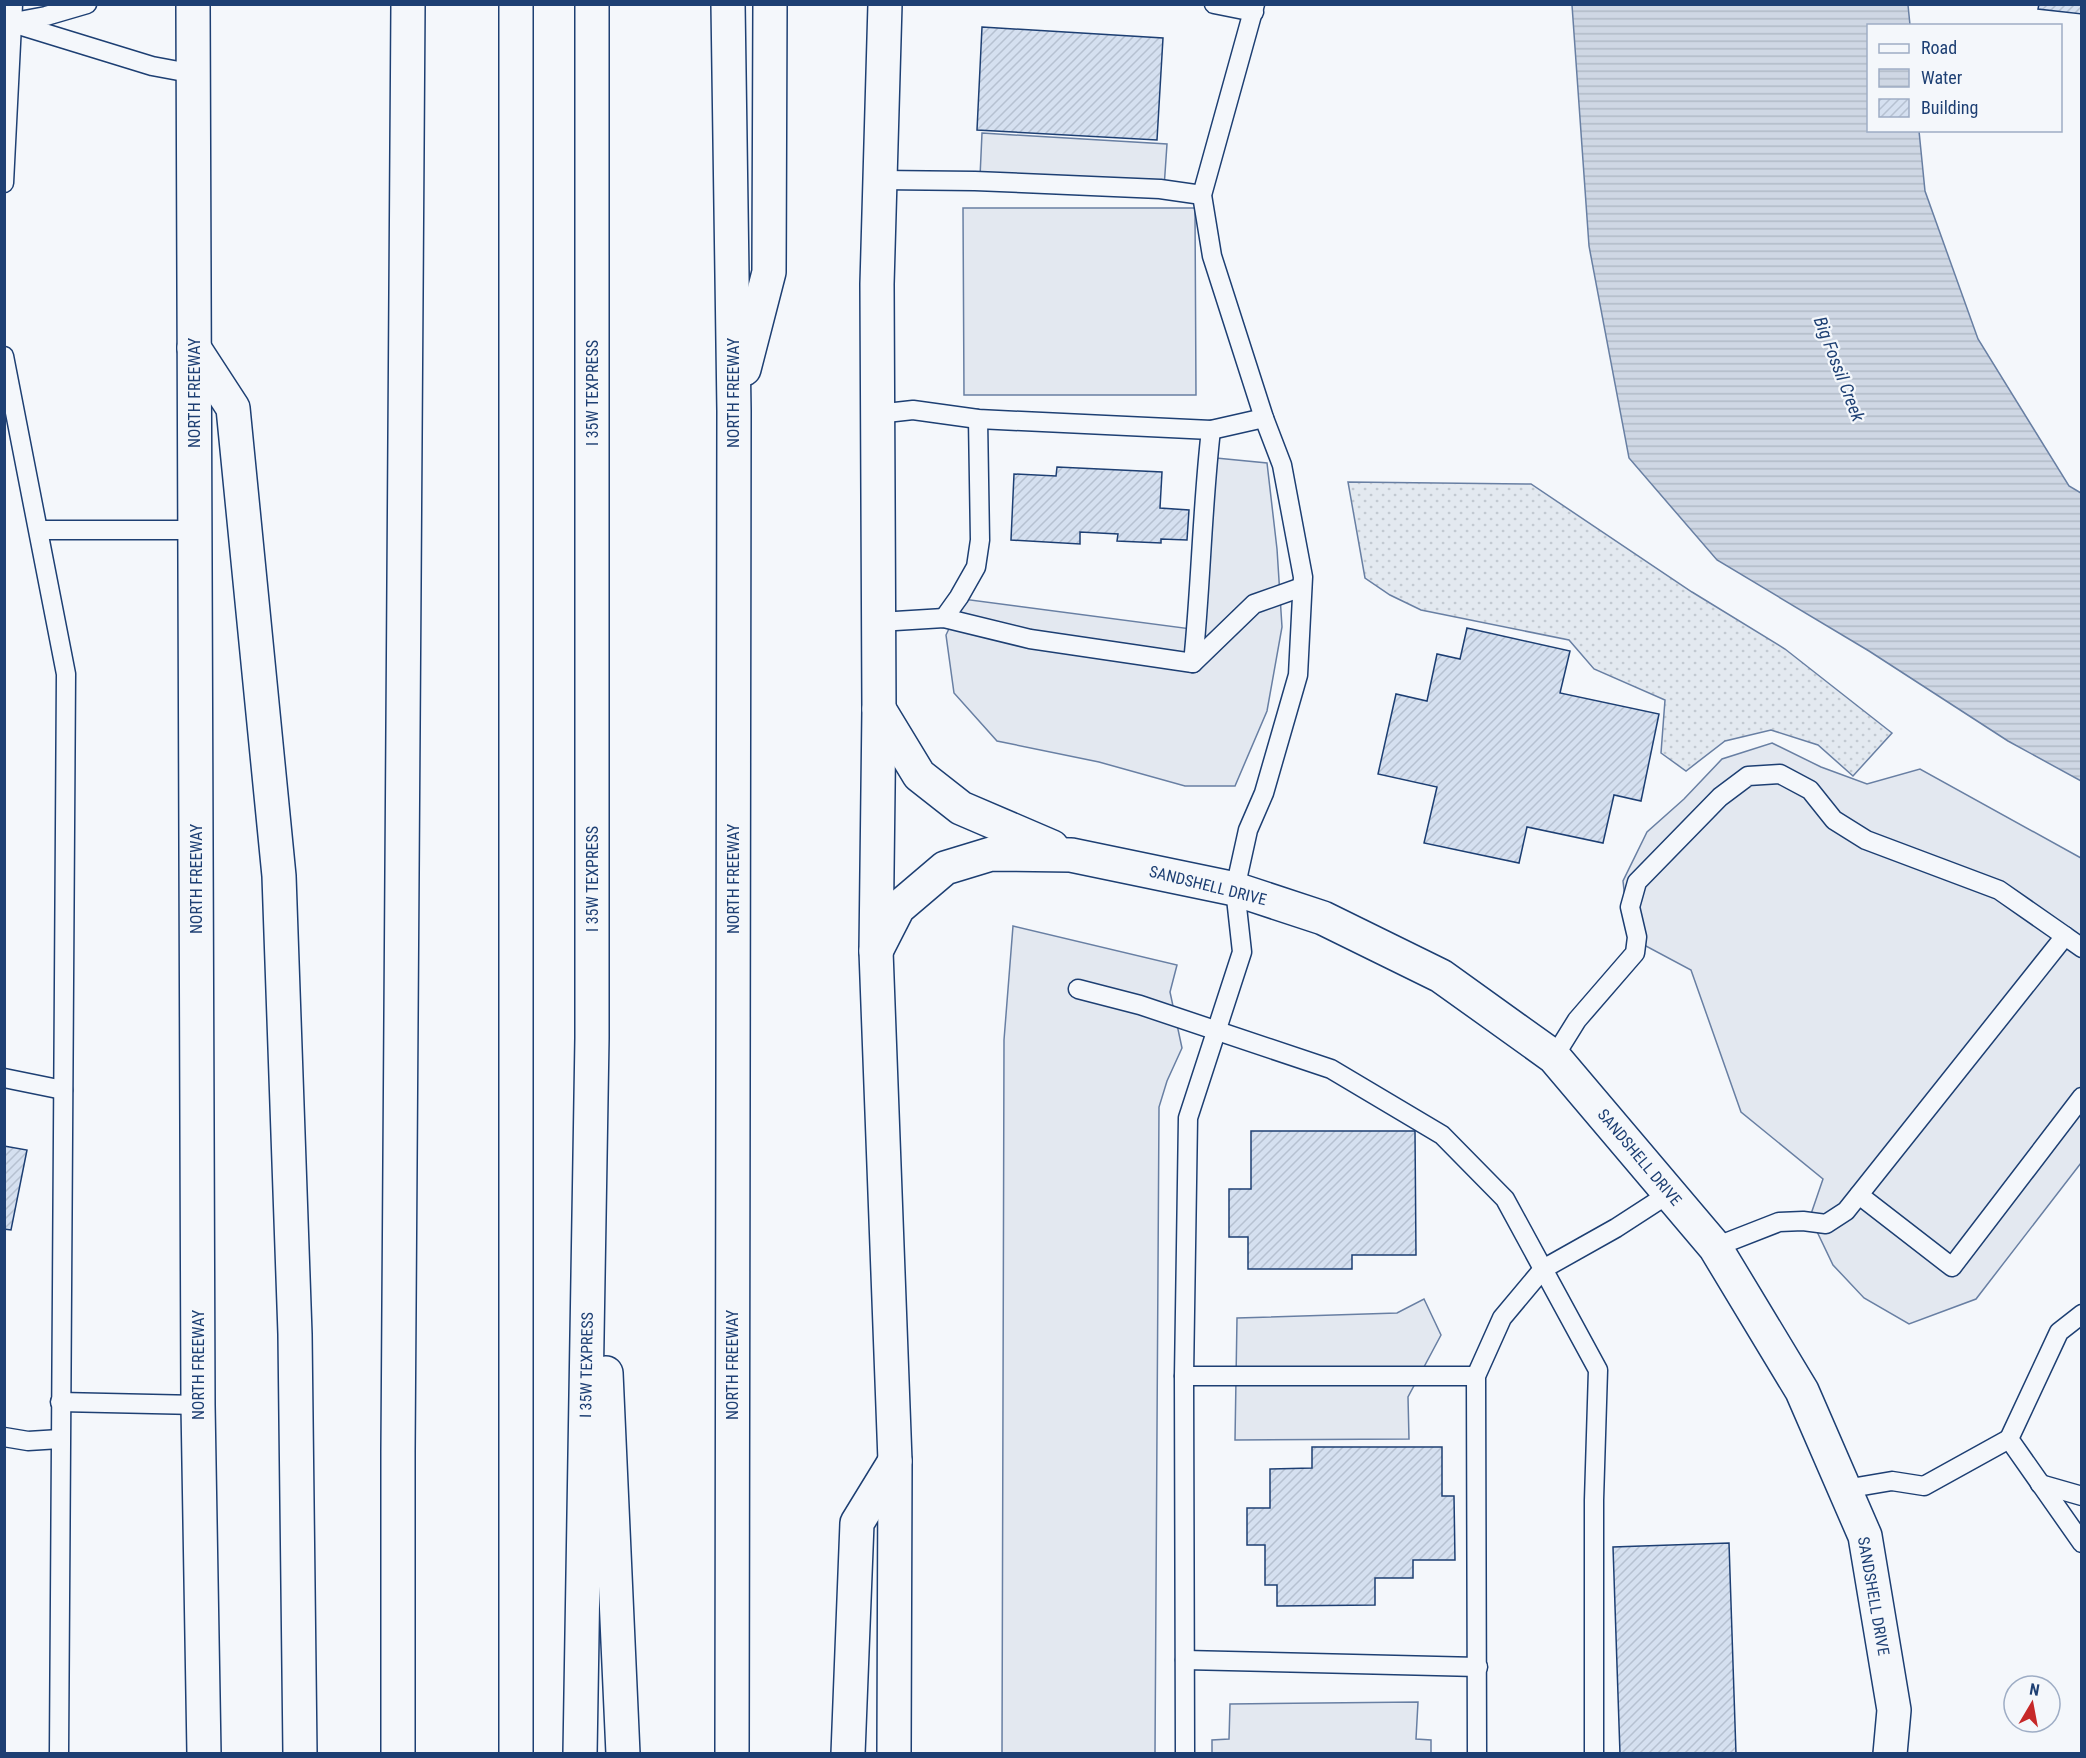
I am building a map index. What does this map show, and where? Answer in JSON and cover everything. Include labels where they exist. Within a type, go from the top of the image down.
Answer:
[{"type":"main road","name":"NORTH FREEWAY","points":[[193,4],[198,1405],[204,1754]]},
{"type":"main road","points":[[398,1754],[408,4]]},
{"type":"main road","points":[[516,4],[516,1754]]},
{"type":"main road","name":"I 35W TEXPRESS","points":[[580,1754],[592,1038],[592,4]]},
{"type":"main road","name":"NORTH FREEWAY","points":[[728,4],[734,411],[732,1754]]},
{"type":"main road","points":[[734,411],[769,272],[770,4]]},
{"type":"main road","points":[[885,4],[877,414],[879,709],[876,951],[895,1461],[894,1754]]},
{"type":"main road","points":[[194,348],[233,408],[279,876],[295,1334],[300,1754]]},
{"type":"main road","name":"SANDSHELL DRIVE","points":[[879,709],[919,775],[961,808],[1071,855]]},
{"type":"main road","name":"SANDSHELL DRIVE","points":[[876,951],[898,908],[945,868],[991,854],[1071,855],[1235,889],[1323,918],[1441,976],[1554,1057],[1714,1247],[1802,1391],[1865,1536],[1894,1710],[1890,1754]]},
{"type":"main road","points":[[592,1038],[623,1754]]},
{"type":"main road","points":[[848,1754],[857,1523],[895,1461]]},
{"type":"lane","points":[[12,14],[46,16],[87,4]]},
{"type":"lane","points":[[1185,1754],[1184,1376],[1188,1118],[1242,951],[1235,889],[1248,830],[1264,793],[1298,675],[1303,578],[1282,465],[1264,418],[1212,256],[1202,195],[1255,8],[1214,4]]},
{"type":"lane","points":[[12,14],[152,66],[195,74]]},
{"type":"lane","points":[[4,183],[12,14]]},
{"type":"lane","points":[[880,180],[975,181],[1160,189],[1202,195]]},
{"type":"lane","points":[[4,356],[66,674],[59,1754]]},
{"type":"lane","points":[[877,414],[912,410],[978,419],[1211,430],[1264,418]]},
{"type":"lane","points":[[944,618],[976,567],[980,540],[978,419]]},
{"type":"lane","points":[[1193,663],[1199,603],[1204,484],[1211,430]]},
{"type":"lane","points":[[39,530],[194,530]]},
{"type":"lane","points":[[1193,663],[1254,604],[1302,587]]},
{"type":"lane","points":[[879,621],[944,618],[1030,639],[1193,663]]},
{"type":"lane","points":[[1554,1057],[1578,1020],[1635,953],[1637,938],[1630,907],[1637,882],[1720,797],[1748,776],[1780,774],[1810,790],[1834,820],[1866,840],[1999,890],[2082,948]]},
{"type":"lane","points":[[1714,1247],[1779,1222],[1803,1221],[1826,1224],[1846,1211],[2065,936]]},
{"type":"lane","points":[[1078,989],[1140,1005],[1330,1069],[1442,1135],[1505,1199],[1598,1370],[1594,1500],[1594,1754]]},
{"type":"lane","points":[[4,1078],[63,1090]]},
{"type":"lane","points":[[1859,1195],[1952,1267],[2082,1097]]},
{"type":"lane","points":[[1477,1754],[1476,1376],[1502,1318],[1544,1269],[1616,1228],[1670,1193]]},
{"type":"lane","points":[[1845,1490],[1892,1481],[1924,1486],[2009,1439],[2059,1332],[2082,1314]]},
{"type":"lane","points":[[1184,1376],[1476,1376]]},
{"type":"lane","points":[[60,1402],[198,1405]]},
{"type":"lane","points":[[4,1437],[28,1441],[60,1439]]},
{"type":"lane","points":[[2009,1439],[2082,1543]]},
{"type":"lane","points":[[2040,1484],[2082,1496]]},
{"type":"lane","points":[[1185,1660],[1478,1667]]},
{"type":"shaded area","points":[[982,133],[1167,144],[1164,188],[980,177]]},
{"type":"shaded area","points":[[963,208],[1195,208],[1196,395],[964,395]]},
{"type":"shaded area","points":[[1216,458],[1267,463],[1277,549],[1282,627],[1267,711],[1235,786],[1185,786],[1099,762],[997,741],[954,693],[946,635],[963,599],[1191,629]]},
{"type":"shaded area","points":[[1348,482],[1531,484],[1692,592],[1785,649],[1892,733],[1853,776],[1818,745],[1771,730],[1725,741],[1686,771],[1661,753],[1665,700],[1594,669],[1569,640],[1421,610],[1390,595],[1365,578]]},
{"type":"shaded area","points":[[1772,743],[1821,767],[1867,784],[1920,769],[2081,858],[2081,1163],[1976,1299],[1909,1324],[1864,1298],[1833,1265],[1810,1217],[1823,1179],[1741,1112],[1691,970],[1629,937],[1623,881],[1647,832],[1684,799],[1722,759]]},
{"type":"shaded area","points":[[1013,926],[1177,965],[1170,992],[1182,1048],[1167,1081],[1159,1107],[1155,1753],[1002,1754],[1004,1040]]},
{"type":"shaded area","points":[[1424,1299],[1441,1335],[1408,1397],[1409,1439],[1235,1440],[1237,1318],[1397,1313]]},
{"type":"shaded area","points":[[1418,1702],[1416,1739],[1431,1740],[1431,1753],[1212,1753],[1212,1740],[1229,1739],[1230,1704]]},
{"type":"water","name":"Big Fossil Creek","points":[[1572,5],[1908,5],[1910,24],[1867,24],[1867,132],[1919,132],[1925,191],[1978,339],[2069,486],[2081,493],[2081,781],[2008,741],[1869,651],[1717,560],[1629,458],[1589,246]]},
{"type":"building","points":[[2039,4],[2082,4],[2082,14],[2038,9]]},
{"type":"building","points":[[982,27],[1163,38],[1157,140],[977,130]]},
{"type":"building","points":[[1057,467],[1162,472],[1160,508],[1189,510],[1187,540],[1161,539],[1161,543],[1117,541],[1118,534],[1080,532],[1080,544],[1011,540],[1014,474],[1056,476]]},
{"type":"building","points":[[1467,628],[1570,651],[1560,693],[1659,714],[1641,801],[1614,795],[1603,843],[1527,827],[1519,863],[1424,843],[1437,787],[1378,774],[1396,694],[1427,701],[1437,654],[1460,659]]},
{"type":"building","points":[[1251,1131],[1415,1131],[1416,1255],[1352,1255],[1352,1269],[1248,1269],[1248,1237],[1229,1237],[1229,1189],[1251,1189]]},
{"type":"building","points":[[4,1146],[27,1150],[11,1230],[4,1229]]},
{"type":"building","points":[[1312,1447],[1442,1447],[1442,1496],[1454,1496],[1455,1560],[1413,1560],[1413,1578],[1375,1578],[1375,1605],[1277,1606],[1277,1585],[1265,1585],[1265,1545],[1247,1545],[1247,1508],[1270,1508],[1270,1469],[1312,1468]]},
{"type":"building","points":[[1729,1543],[1736,1754],[1620,1754],[1613,1547]]}]
